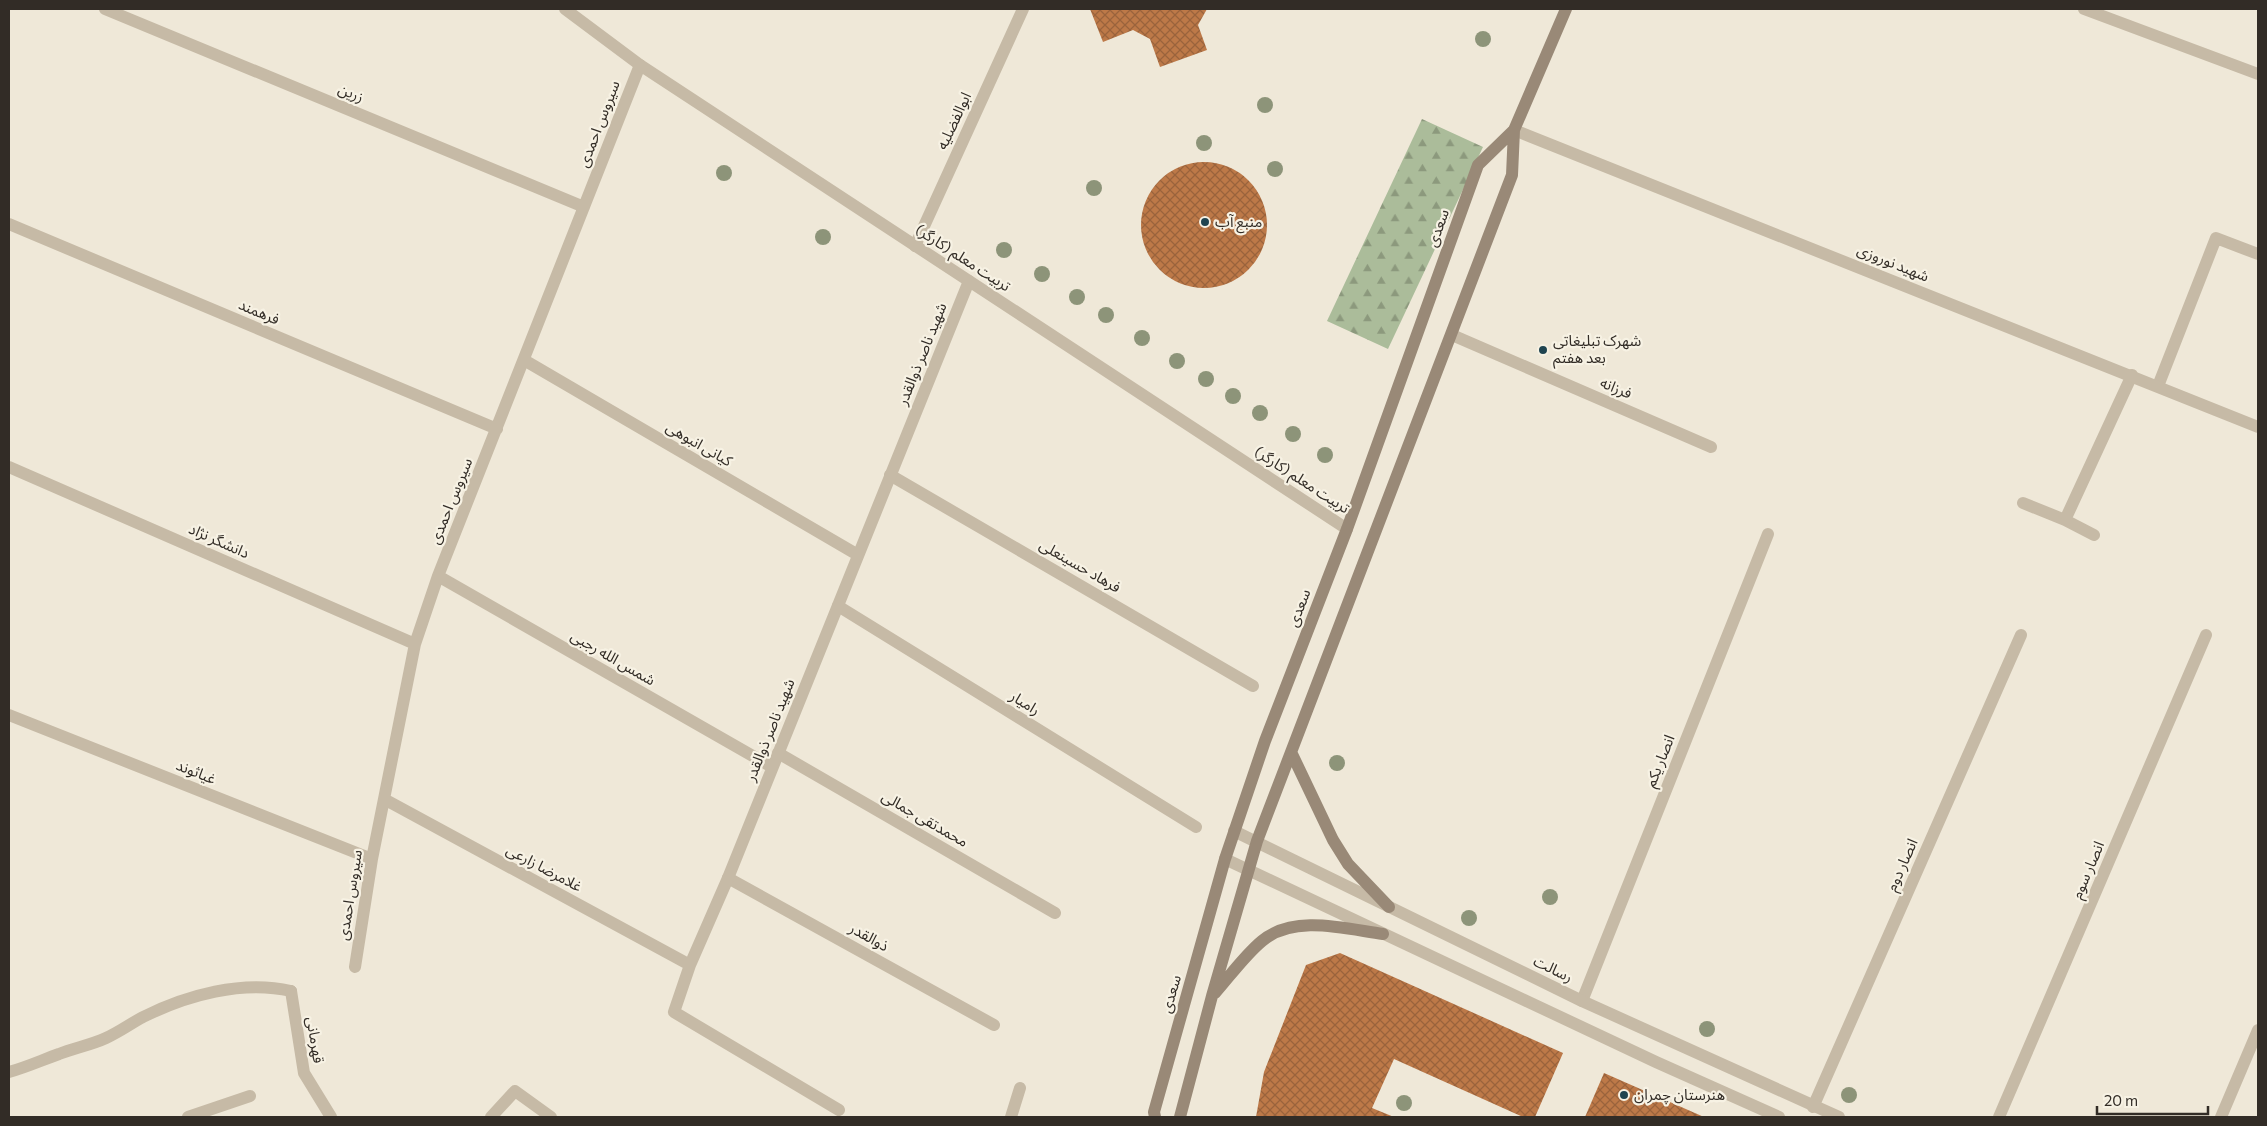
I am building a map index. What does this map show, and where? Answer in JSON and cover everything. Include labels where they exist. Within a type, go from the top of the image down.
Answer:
[{"type":"main road","name":"سعدی","points":[[1180,1117],[1212,996],[1257,841],[1292,754],[1512,175],[1514,130],[1566,9]]},
{"type":"main road","name":"سعدی","points":[[1155,1117],[1154,1112],[1225,859],[1265,741],[1347,529],[1478,165],[1514,130]]},
{"type":"main road","points":[[1292,754],[1333,840],[1348,864],[1389,907]]},
{"type":"main road","points":[[1212,996],[1263,940],[1287,928],[1310,926],[1383,934]]},
{"type":"street","name":"زرین","points":[[105,9],[584,207]]},
{"type":"street","name":"تربیت معلم (کارگر)","points":[[565,9],[640,65],[1347,529]]},
{"type":"street","name":"ابوالفضلیه","points":[[915,246],[1023,9]]},
{"type":"street","points":[[2084,9],[2258,74]]},
{"type":"street","name":"سیروس احمدی","points":[[355,967],[372,859],[415,644],[438,576],[640,65]]},
{"type":"street","name":"شهید نوروزی","points":[[1514,130],[2132,375],[2258,427]]},
{"type":"street","name":"فرهمند","points":[[9,224],[497,429]]},
{"type":"street","points":[[2158,386],[2216,238],[2258,254]]},
{"type":"street","name":"شهید ناصر ذوالقدر","points":[[839,1110],[674,1012],[690,965],[728,878],[969,281]]},
{"type":"street","name":"فرزانه","points":[[1452,336],[1711,447]]},
{"type":"street","name":"کیانی انبوهی","points":[[524,360],[858,555]]},
{"type":"street","points":[[2066,520],[2132,375]]},
{"type":"street","name":"دانشگر نژاد","points":[[9,468],[415,644]]},
{"type":"street","name":"فرهاد حسینعلی","points":[[890,476],[1253,686]]},
{"type":"street","points":[[2023,503],[2066,520],[2094,535]]},
{"type":"street","name":"انصار یکم","points":[[1582,1001],[1768,534]]},
{"type":"street","name":"شمس الله رجبی","points":[[438,576],[772,767]]},
{"type":"street","name":"رامیار","points":[[838,606],[1196,828]]},
{"type":"street","name":"انصار دوم","points":[[1813,1107],[2021,635]]},
{"type":"street","name":"انصار سوم","points":[[1999,1117],[2206,635]]},
{"type":"street","name":"غیاثوند","points":[[9,715],[372,859]]},
{"type":"street","name":"محمدتقی جمالی","points":[[778,752],[1056,913]]},
{"type":"street","name":"غلامرضا زارعی","points":[[384,799],[690,965]]},
{"type":"street","name":"رسالت","points":[[1234,830],[1582,1001],[1813,1107],[1839,1117]]},
{"type":"street","points":[[1225,859],[1779,1117]]},
{"type":"street","name":"ذوالقدر","points":[[728,878],[994,1025]]},
{"type":"street","name":"قهرمانی","points":[[9,1072],[33,1066],[58,1054],[105,1039],[143,1017],[182,1001],[227,989],[271,986],[291,991],[304,1073],[331,1117]]},
{"type":"street","points":[[2221,1117],[2258,1030]]},
{"type":"street","points":[[1011,1117],[1020,1088]]},
{"type":"street","points":[[491,1117],[515,1091],[551,1117]]},
{"type":"street","points":[[188,1117],[250,1096]]},
{"type":"green space","points":[[1422,119],[1483,147],[1388,349],[1327,321]]},
{"type":"building","points":[[1090,9],[1207,9],[1198,25],[1207,50],[1160,67],[1150,39],[1133,30],[1103,42]]},
{"type":"building","points":[[1204,162],[1228,167],[1249,180],[1262,201],[1267,225],[1262,249],[1249,270],[1228,283],[1204,288],[1180,283],[1159,270],[1146,249],[1141,225],[1146,201],[1159,180],[1180,167]]},
{"type":"building","points":[[1340,953],[1563,1053],[1535,1117],[1523,1117],[1394,1059],[1372,1108],[1394,1117],[1256,1117],[1264,1072],[1306,965]]},
{"type":"building","name":"هنرستان چمران","points":[[1604,1073],[1704,1117],[1585,1117]]},
{"type":"place","name":"منبع آب","points":[[1205,222]]},
{"type":"place","name":"شهرک تبلیغاتی بعد هفتم","points":[[1543,350]]},
{"type":"place","name":"هنرستان چمران","points":[[1624,1095]]}]
